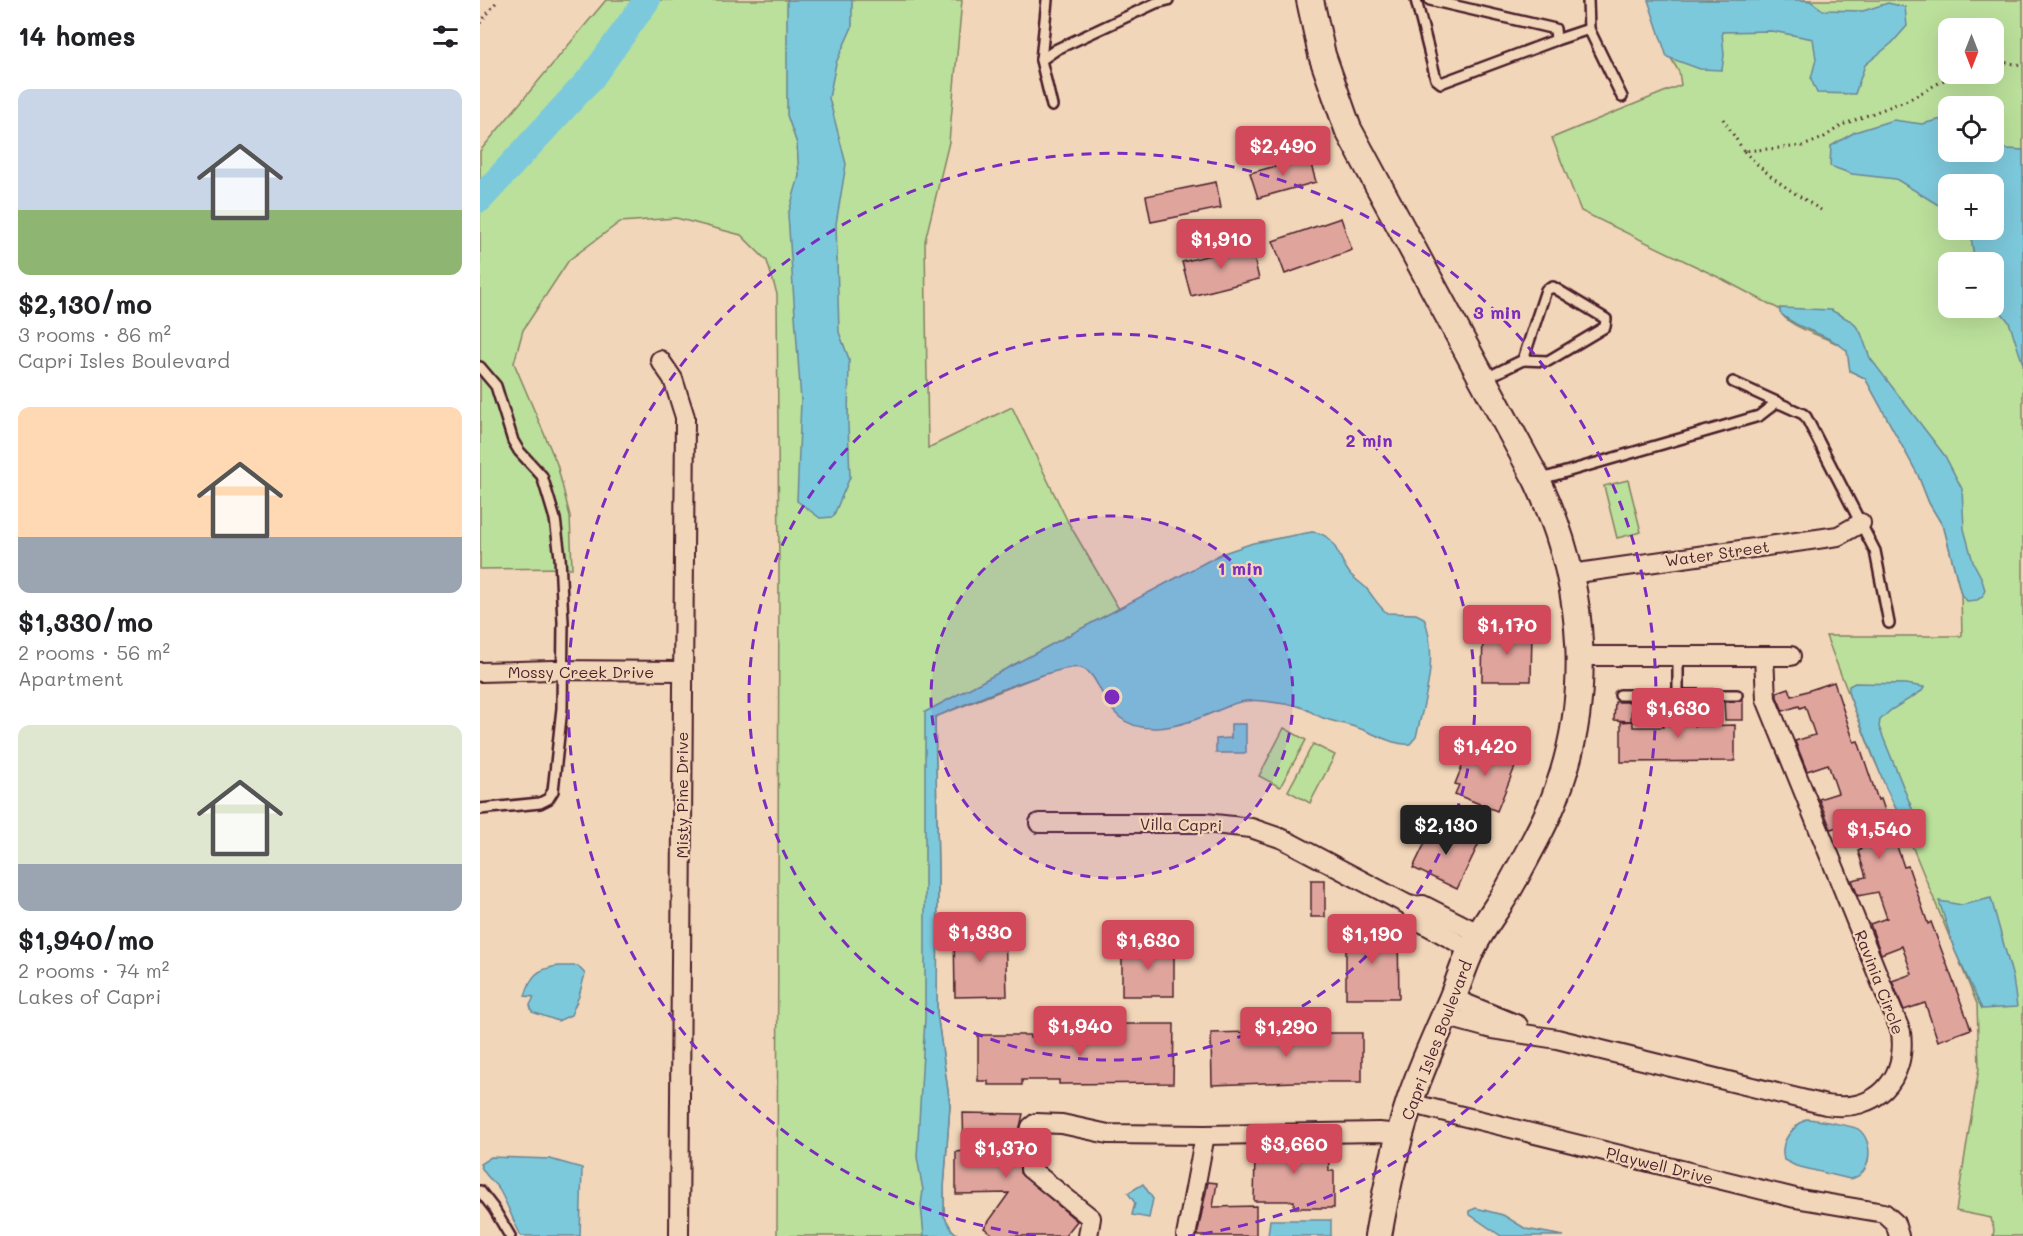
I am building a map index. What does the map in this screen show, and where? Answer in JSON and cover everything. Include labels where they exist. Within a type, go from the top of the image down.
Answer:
[{"type":"street","name":"Capri Isles Boulevard","points":[[1310,0],[1322,55],[1348,129],[1537,480],[1557,524],[1571,574],[1579,622],[1581,656],[1578,704],[1566,764],[1553,800],[1507,891],[1475,942],[1409,1103],[1378,1236]]},
{"type":"street","name":"Misty Pine Drive","points":[[660,360],[673,379],[685,417],[679,1236]]},
{"type":"street","name":"Water Street","points":[[1571,574],[1838,536],[1861,523]]},
{"type":"street","points":[[1581,656],[1791,656]]},
{"type":"street","name":"Ravinia Circle","points":[[1448,1007],[1498,1018],[1557,1039],[1836,1107],[1855,1106],[1883,1091],[1894,1078],[1902,1053],[1901,1032],[1766,699],[1764,656]]},
{"type":"street","name":"Mossy Creek Drive","points":[[480,672],[682,671]]},
{"type":"street","name":"Villa Capri","points":[[1039,823],[1229,825],[1270,833],[1410,906],[1423,905],[1475,942]]},
{"type":"street","name":"Playwell Drive","points":[[1409,1103],[1795,1198],[1884,1213],[1895,1222],[1899,1236]]},
{"type":"street","points":[[1088,1236],[1091,1218],[1030,1169],[1030,1131],[1033,1124],[1040,1122],[1062,1124],[1108,1134],[1379,1132],[1400,1134]]},
{"type":"street","points":[[1186,1236],[1205,1135]]},
{"type":"lane","points":[[1047,0],[1041,60],[1052,106]]},
{"type":"lane","points":[[1041,60],[1057,49],[1167,0]]},
{"type":"lane","points":[[1416,0],[1436,79],[1441,83],[1589,29]]},
{"type":"lane","points":[[1430,0],[1555,29],[1557,40]]},
{"type":"lane","points":[[1588,0],[1589,29],[1622,97]]},
{"type":"lane","points":[[1482,380],[1523,360],[1548,361],[1605,327],[1606,319],[1553,287],[1546,290],[1523,360]]},
{"type":"lane","points":[[480,367],[496,386],[513,441],[542,476],[550,497],[560,557],[563,598],[560,737],[553,791],[548,799],[524,805],[480,809]]},
{"type":"lane","points":[[1733,381],[1806,417],[1875,551],[1890,623]]},
{"type":"lane","points":[[1537,480],[1759,416],[1777,402]]},
{"type":"lane","points":[[1678,656],[1678,695]]},
{"type":"lane","points":[[1620,695],[1737,695]]},
{"type":"lane","points":[[480,1191],[510,1236]]},
{"type":"path","points":[[480,23],[498,0]]},
{"type":"path","points":[[2004,62],[2023,65]]},
{"type":"path","points":[[1744,151],[1803,146],[1823,138],[1842,125],[1910,99],[1938,82]]},
{"type":"path","points":[[1723,119],[1744,151],[1782,186],[1821,210]]},
{"type":"green space","points":[[606,0],[962,0],[949,142],[925,241],[928,448],[1012,407],[1068,522],[1119,609],[1054,670],[935,717],[938,872],[937,1013],[950,1105],[944,1216],[952,1230],[959,1236],[777,1236],[779,565],[777,294],[767,261],[741,235],[676,218],[620,222],[569,260],[523,330],[514,363],[557,464],[570,516],[572,568],[480,569],[480,151]]},
{"type":"green space","points":[[1654,0],[2023,0],[2023,1236],[1993,1236],[1991,1218],[1956,1211],[1979,1068],[1977,1004],[1874,759],[1826,636],[1962,636],[1961,594],[1944,528],[1865,378],[1850,371],[1849,355],[1845,348],[1798,327],[1783,316],[1779,309],[1718,277],[1581,211],[1552,138],[1681,85],[1679,72],[1668,53]]},
{"type":"green space","points":[[1628,480],[1641,532],[1617,538],[1604,486]]},
{"type":"green space","points":[[1284,728],[1306,740],[1280,787],[1259,776]]},
{"type":"green space","points":[[1313,744],[1335,755],[1310,803],[1288,791]]},
{"type":"water","points":[[787,0],[852,0],[852,27],[836,63],[829,98],[846,164],[836,224],[839,332],[849,359],[850,477],[833,517],[820,518],[797,501],[801,401],[788,215],[799,176],[797,144],[787,115]]},
{"type":"water","points":[[1648,0],[1802,0],[1810,1],[1823,10],[1863,11],[1888,3],[1905,7],[1907,26],[1892,43],[1865,65],[1855,94],[1817,93],[1811,79],[1816,59],[1813,39],[1772,31],[1722,32],[1724,55],[1722,70],[1700,69],[1667,57]]},
{"type":"water","points":[[1893,120],[1922,124],[1938,120],[1938,162],[2004,162],[2004,149],[2023,150],[2023,364],[2009,322],[2004,316],[2004,252],[1973,252],[1971,240],[2004,240],[2004,174],[1938,174],[1938,205],[1896,179],[1852,174],[1830,166],[1831,146],[1855,132]]},
{"type":"water","points":[[1780,308],[1831,310],[1853,322],[1861,333],[1870,358],[1945,456],[1962,489],[1964,529],[1973,562],[1985,590],[1982,597],[1967,601],[1961,594],[1944,528],[1865,378],[1850,371],[1847,351],[1832,340],[1788,319],[1780,313]]},
{"type":"water","points":[[1312,532],[1327,537],[1332,542],[1351,575],[1366,588],[1387,613],[1416,614],[1424,618],[1430,647],[1429,678],[1416,737],[1410,744],[1391,741],[1323,718],[1298,706],[1261,701],[1236,703],[1174,726],[1139,727],[1125,721],[1114,712],[1089,673],[1081,668],[1070,668],[1032,678],[935,717],[938,872],[937,1013],[950,1105],[944,1216],[952,1230],[959,1236],[924,1236],[921,1205],[923,1190],[917,1157],[925,1018],[925,712],[1221,554],[1253,543]]},
{"type":"water","points":[[1855,683],[1906,684],[1924,687],[1922,691],[1891,710],[1880,720],[1879,727],[1913,811],[1913,817],[1908,821],[1901,819],[1886,788],[1849,695],[1849,686]]},
{"type":"water","points":[[1231,724],[1246,724],[1246,753],[1216,753],[1216,739],[1231,738]]},
{"type":"water","points":[[1991,898],[2013,978],[2017,1007],[1982,1009],[1955,951],[1939,901],[1962,905]]},
{"type":"water","points":[[559,966],[578,966],[585,974],[571,1015],[558,1021],[532,1012],[530,1005],[534,997],[525,996],[536,974]]},
{"type":"water","points":[[1806,1119],[1858,1129],[1867,1141],[1869,1149],[1867,1165],[1863,1172],[1850,1179],[1796,1166],[1784,1160],[1785,1141]]},
{"type":"water","points":[[491,1157],[550,1159],[582,1168],[580,1236],[521,1236],[500,1191],[480,1164]]},
{"type":"water","points":[[1143,1184],[1153,1199],[1149,1218],[1132,1215],[1135,1203],[1128,1193]]},
{"type":"water","points":[[1476,1208],[1503,1215],[1526,1229],[1564,1236],[1501,1236],[1469,1214],[1469,1211]]},
{"type":"water","points":[[1270,1220],[1331,1220],[1331,1236],[1268,1236]]},
{"type":"building","points":[[1309,157],[1316,182],[1258,198],[1250,173]]},
{"type":"building","points":[[1216,182],[1221,208],[1151,222],[1146,196]]},
{"type":"building","points":[[1341,218],[1352,250],[1285,274],[1273,241]]},
{"type":"building","points":[[1251,245],[1259,279],[1191,296],[1182,262]]},
{"type":"building","points":[[1483,630],[1532,630],[1531,681],[1482,681]]},
{"type":"building","points":[[1834,682],[1854,742],[1858,741],[1904,867],[1908,866],[1928,924],[1931,922],[1971,1029],[1938,1041],[1925,1003],[1904,1010],[1892,981],[1912,974],[1902,946],[1881,954],[1870,924],[1887,918],[1878,892],[1858,896],[1852,880],[1866,877],[1858,851],[1861,850],[1852,822],[1831,829],[1819,799],[1838,793],[1828,764],[1807,771],[1795,741],[1815,735],[1805,706],[1783,711],[1777,697],[1777,692],[1789,688],[1792,696]]},
{"type":"building","points":[[1743,701],[1743,720],[1725,720],[1724,702]]},
{"type":"building","points":[[1615,702],[1632,702],[1631,721],[1614,720]]},
{"type":"building","points":[[1662,702],[1694,702],[1695,726],[1735,725],[1735,761],[1621,762],[1621,722],[1633,721],[1633,727],[1663,727]]},
{"type":"building","points":[[1471,744],[1517,762],[1497,811],[1455,794],[1459,785],[1455,784]]},
{"type":"building","points":[[1435,822],[1479,843],[1457,889],[1413,868]]},
{"type":"building","points":[[1311,880],[1325,880],[1325,917],[1311,917]]},
{"type":"building","points":[[954,930],[1005,930],[1007,996],[955,997]]},
{"type":"building","points":[[1398,932],[1399,998],[1346,998],[1346,933]]},
{"type":"building","points":[[1130,946],[1174,946],[1174,996],[1122,996],[1122,949],[1130,949]]},
{"type":"building","points":[[1123,1024],[1174,1024],[1173,1083],[1059,1084],[1059,1080],[1022,1080],[1022,1085],[988,1085],[988,1081],[978,1081],[978,1035],[1030,1035],[1030,1038],[1059,1038],[1059,1034],[1122,1033]]},
{"type":"building","points":[[1293,1031],[1293,1033],[1362,1033],[1362,1082],[1212,1085],[1211,1033]]},
{"type":"building","points":[[963,1113],[1023,1114],[1019,1131],[1020,1173],[1077,1221],[1065,1236],[995,1236],[984,1228],[1009,1193],[956,1194],[956,1152],[964,1151]]},
{"type":"building","points":[[1328,1144],[1329,1171],[1334,1171],[1334,1208],[1294,1208],[1294,1201],[1254,1201],[1255,1156],[1252,1156],[1252,1145]]},
{"type":"building","points":[[1208,1182],[1217,1183],[1213,1207],[1256,1206],[1256,1236],[1197,1236]]},
{"type":"waterway","points":[[480,199],[592,77],[647,0]]}]
